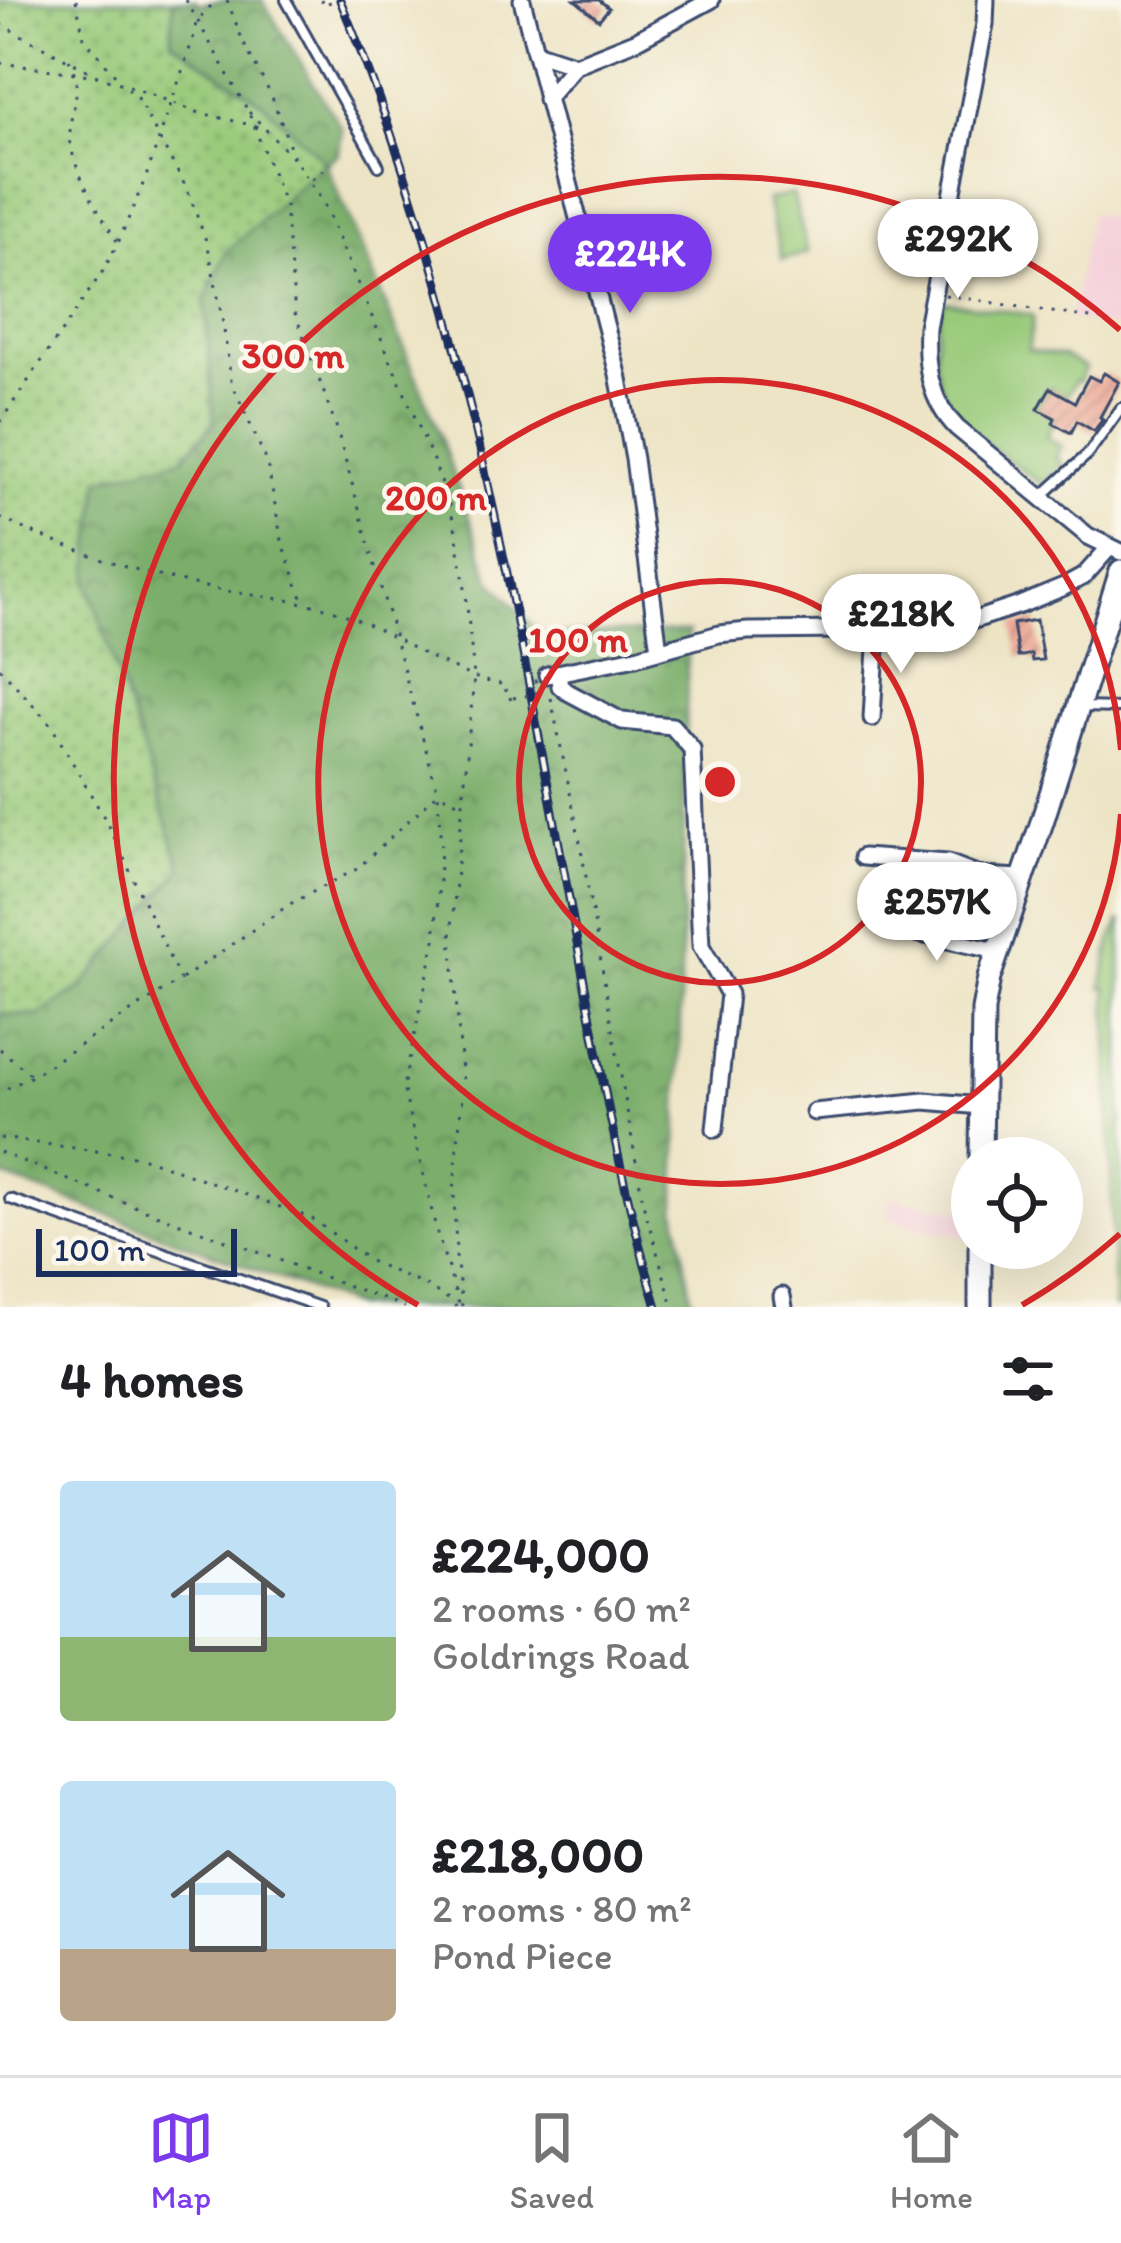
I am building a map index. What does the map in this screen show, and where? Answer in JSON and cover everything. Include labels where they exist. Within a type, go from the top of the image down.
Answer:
[{"type":"street","points":[[522,0],[618,374],[659,650]]},
{"type":"street","points":[[546,99],[575,65],[635,41],[711,0]]},
{"type":"street","points":[[715,1129],[729,994],[701,946],[692,749],[672,726],[622,721],[566,692],[550,675],[719,634],[947,628],[1020,605],[1084,576],[1115,550],[1088,536],[944,415],[934,394],[926,349],[986,0]]},
{"type":"street","points":[[535,52],[575,65]]},
{"type":"street","points":[[981,1137],[982,1010],[1121,571]]},
{"type":"street","points":[[872,718],[878,630]]},
{"type":"street","points":[[863,857],[948,863],[982,876],[1022,878]]},
{"type":"street","points":[[889,927],[997,951]]},
{"type":"street","points":[[814,1112],[925,1101],[981,1106]]},
{"type":"street","points":[[980,1269],[980,1307]]},
{"type":"lane","points":[[286,0],[380,166]]},
{"type":"lane","points":[[1041,497],[1088,454],[1121,408]]},
{"type":"lane","points":[[1077,707],[1121,708]]},
{"type":"lane","points":[[10,1199],[320,1307]]},
{"type":"path","points":[[76,0],[84,38],[137,98],[187,189],[208,246],[231,381],[266,462],[281,537],[303,601]]},
{"type":"path","points":[[186,0],[248,111],[285,205],[296,313],[335,426],[438,794],[441,850],[436,941],[404,1087],[436,1233],[459,1307]]},
{"type":"path","points":[[0,422],[118,243],[196,22],[216,0]]},
{"type":"path","points":[[227,0],[296,161]]},
{"type":"path","points":[[321,0],[323,4],[335,0]]},
{"type":"path","points":[[0,24],[97,76],[196,112],[264,128]]},
{"type":"path","points":[[69,59],[78,95],[70,133],[72,149],[86,187],[118,243]]},
{"type":"path","points":[[0,63],[97,76]]},
{"type":"path","points":[[248,111],[296,161],[323,202],[448,500],[466,595],[474,677],[451,938],[463,1084],[454,1190],[459,1307]]},
{"type":"path","points":[[310,181],[331,164]]},
{"type":"path","points":[[934,292],[1109,321]]},
{"type":"path","points":[[0,518],[47,540],[169,578],[303,601],[352,617],[474,677],[505,684],[507,699],[537,694],[535,679],[550,675],[644,1207],[673,1307]]},
{"type":"path","points":[[0,668],[51,725],[109,826],[180,980]]},
{"type":"path","points":[[438,794],[464,805]]},
{"type":"path","points":[[0,1092],[32,1076],[290,904],[357,869],[438,794]]},
{"type":"path","points":[[0,1049],[32,1076]]},
{"type":"path","points":[[0,1138],[141,1157],[310,1218],[370,1261],[459,1307]]},
{"type":"path","points":[[0,1152],[405,1307]]},
{"type":"shaded area","points":[[1090,213],[1121,219],[1121,328],[1070,319]]},
{"type":"shaded area","points":[[890,1197],[951,1208],[951,1234],[889,1220]]},
{"type":"green space","points":[[0,0],[173,0],[172,41],[264,104],[325,161],[227,252],[205,301],[214,423],[88,582],[182,869],[80,989],[38,1016],[0,1014]]},
{"type":"green space","points":[[173,0],[198,4],[262,0],[342,129],[339,153],[326,164],[434,419],[491,580],[540,634],[688,632],[676,1208],[693,1307],[356,1307],[0,1175],[0,1014],[38,1016],[80,989],[182,869],[88,582],[100,479],[183,458],[214,424],[205,301],[226,252],[325,162],[264,104],[171,41]]},
{"type":"green space","points":[[793,194],[808,253],[782,260],[767,200]]},
{"type":"green space","points":[[944,301],[1031,315],[1028,350],[1063,356],[1085,368],[1066,397],[1050,388],[1038,408],[1055,418],[1046,437],[1062,446],[1056,456],[1063,464],[1041,484],[969,428],[944,392],[936,347]]},
{"type":"green space","points":[[1121,919],[1121,1307],[1114,1307],[1107,988],[1102,987]]},
{"type":"building","points":[[575,0],[599,0],[609,8],[599,20]]},
{"type":"building","points":[[1104,373],[1119,382],[1094,431],[1077,421],[1071,433],[1038,409],[1050,388],[1075,402],[1089,376],[1099,381]]},
{"type":"building","points":[[1036,620],[1043,660],[1032,661],[1031,654],[1018,657],[1013,624]]},
{"type":"railway","points":[[340,0],[419,219],[479,443],[607,1104],[657,1307]]}]
